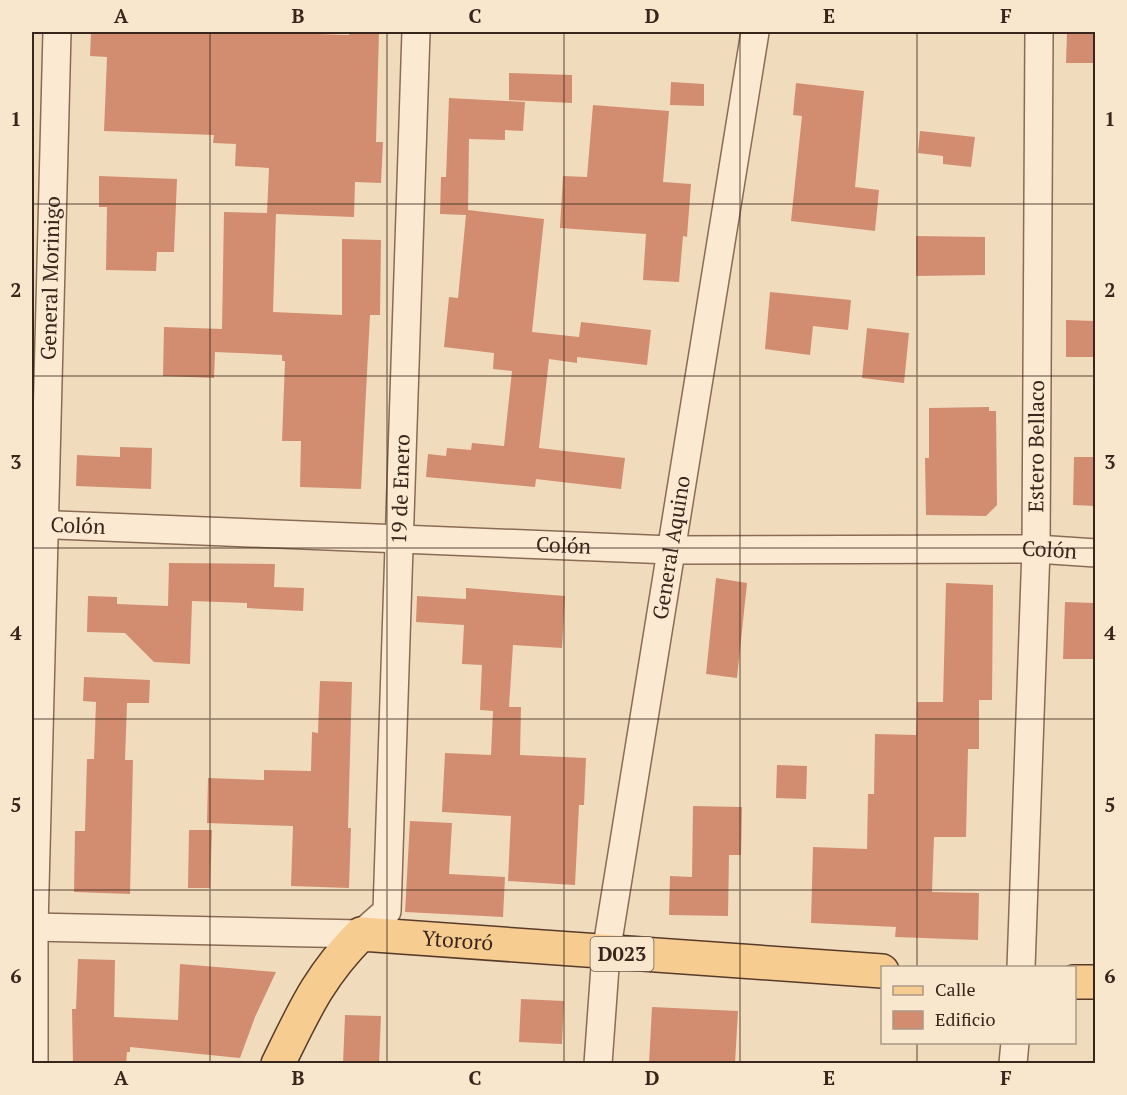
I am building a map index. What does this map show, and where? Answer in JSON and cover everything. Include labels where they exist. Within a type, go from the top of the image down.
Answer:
[{"type":"main road","name":"Ytororó","points":[[361,934],[881,971]]},
{"type":"main road","points":[[278,1064],[314,990],[342,953],[361,934]]},
{"type":"main road","points":[[1076,982],[1095,982]]},
{"type":"street","name":"General Morinigo","points":[[34,1064],[33,927],[38,524],[57,32]]},
{"type":"street","name":"19 de Enero","points":[[361,934],[387,911],[402,539],[416,32]]},
{"type":"street","name":"General Aquino","points":[[598,1064],[606,952],[755,32]]},
{"type":"street","name":"Estero Bellaco","points":[[1021,966],[1036,549],[1039,32]]},
{"type":"street","name":"Colón","points":[[38,524],[671,550],[1036,549],[1095,553]]},
{"type":"street","name":"Ytororó","points":[[33,927],[361,934]]},
{"type":"street","points":[[1013,1064],[1015,1044]]},
{"type":"building","points":[[91,32],[258,32],[349,35],[349,32],[379,32],[376,142],[383,142],[381,183],[355,182],[354,217],[276,214],[273,312],[342,315],[342,239],[381,240],[380,315],[370,315],[361,489],[300,487],[301,441],[282,441],[285,361],[282,361],[282,355],[215,352],[214,378],[163,376],[164,327],[222,329],[224,212],[267,213],[269,168],[235,166],[236,144],[213,143],[214,135],[104,131],[107,57],[90,56]]},
{"type":"building","points":[[1067,32],[1095,32],[1095,63],[1066,63]]},
{"type":"building","points":[[509,73],[572,75],[572,103],[509,100]]},
{"type":"building","points":[[671,82],[704,84],[704,106],[670,105]]},
{"type":"building","points":[[796,83],[864,91],[855,187],[879,190],[875,231],[791,221],[802,116],[793,115]]},
{"type":"building","points":[[449,98],[525,102],[523,131],[505,130],[505,140],[469,139],[468,210],[544,219],[532,332],[579,337],[581,322],[651,330],[647,365],[577,357],[577,363],[549,359],[539,448],[625,458],[621,489],[536,479],[535,487],[426,477],[428,454],[446,456],[447,448],[471,450],[472,443],[504,446],[512,371],[493,369],[494,353],[444,347],[449,297],[458,298],[466,215],[440,214],[441,177],[446,177]]},
{"type":"building","points":[[593,105],[669,111],[663,182],[691,184],[687,237],[683,236],[679,282],[643,280],[646,234],[560,228],[563,176],[587,177]]},
{"type":"building","points":[[920,131],[975,137],[971,167],[943,164],[943,156],[918,153]]},
{"type":"building","points":[[99,176],[177,179],[174,252],[157,252],[156,271],[106,270],[107,207],[99,207]]},
{"type":"building","points":[[916,236],[985,237],[985,275],[916,276]]},
{"type":"building","points":[[770,292],[851,300],[848,330],[813,326],[810,355],[765,349]]},
{"type":"building","points":[[1066,320],[1095,321],[1095,357],[1066,357]]},
{"type":"building","points":[[867,328],[909,333],[904,383],[862,378]]},
{"type":"building","points":[[989,407],[989,411],[996,411],[997,505],[986,516],[926,515],[925,458],[929,458],[929,408]]},
{"type":"building","points":[[120,447],[152,448],[151,489],[76,486],[77,455],[120,457]]},
{"type":"building","points":[[1074,457],[1095,457],[1095,506],[1073,505]]},
{"type":"building","points":[[169,563],[275,564],[274,587],[304,588],[303,611],[247,608],[247,603],[192,601],[190,664],[154,662],[125,633],[87,632],[88,596],[117,597],[117,604],[168,606]]},
{"type":"building","points":[[716,578],[747,583],[737,678],[706,674]]},
{"type":"building","points":[[946,583],[993,585],[992,700],[979,700],[979,749],[968,749],[966,837],[934,837],[932,892],[979,893],[978,940],[895,937],[896,927],[811,923],[813,847],[867,849],[868,794],[874,794],[875,734],[916,735],[917,702],[943,702]]},
{"type":"building","points":[[466,588],[565,596],[562,648],[513,645],[509,707],[521,707],[520,755],[586,758],[584,805],[579,805],[575,885],[508,881],[511,816],[442,812],[445,753],[491,755],[493,711],[480,710],[482,665],[462,664],[464,625],[416,622],[417,596],[466,599]]},
{"type":"building","points":[[1065,602],[1095,603],[1095,659],[1063,659]]},
{"type":"building","points":[[84,677],[150,680],[149,703],[127,703],[125,760],[133,760],[130,894],[74,892],[75,831],[85,831],[87,759],[94,759],[96,702],[83,701]]},
{"type":"building","points":[[320,681],[352,682],[348,828],[351,828],[349,888],[291,886],[293,826],[207,823],[208,778],[264,780],[264,770],[311,771],[312,732],[318,733]]},
{"type":"building","points":[[777,765],[807,766],[806,799],[776,798]]},
{"type":"building","points":[[693,806],[742,807],[741,855],[729,855],[728,916],[669,915],[670,876],[692,877]]},
{"type":"building","points":[[410,821],[452,823],[449,874],[505,877],[503,917],[405,912]]},
{"type":"building","points":[[189,830],[212,830],[210,888],[188,888]]},
{"type":"building","points":[[78,959],[115,960],[114,1017],[178,1020],[180,964],[276,972],[255,1017],[240,1058],[130,1047],[126,1064],[73,1064],[72,1009],[76,1009]]},
{"type":"building","points":[[521,999],[564,1001],[562,1044],[519,1042]]},
{"type":"building","points":[[652,1007],[738,1011],[735,1064],[649,1064]]},
{"type":"building","points":[[345,1015],[381,1016],[379,1064],[343,1064]]}]
